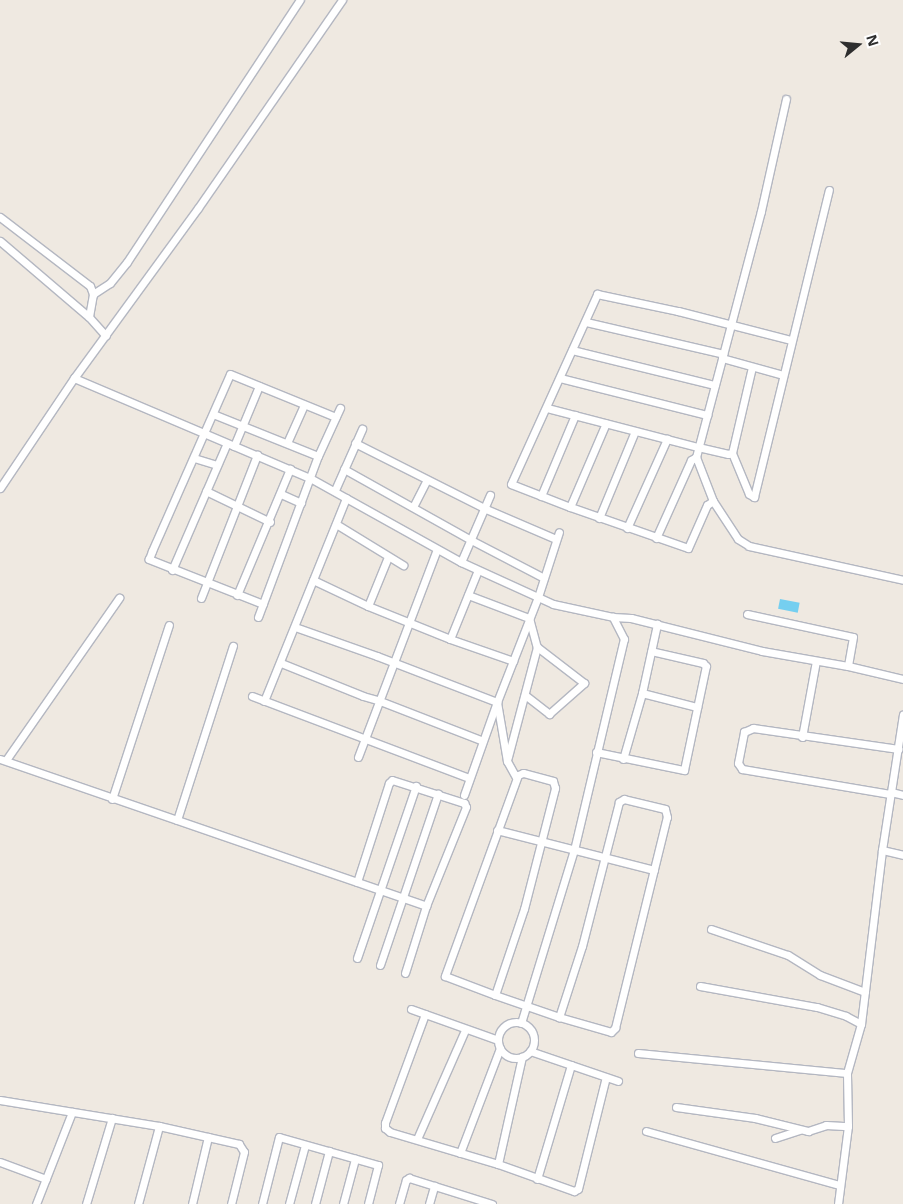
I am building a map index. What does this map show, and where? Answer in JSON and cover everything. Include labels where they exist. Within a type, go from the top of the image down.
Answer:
[{"type":"street","points":[[94,294],[110,283],[126,262],[300,0]]},
{"type":"street","points":[[0,488],[74,378],[106,336],[342,0]]},
{"type":"street","points":[[786,99],[761,211],[696,457],[713,501],[738,539],[750,546],[903,580]]},
{"type":"street","points":[[752,367],[732,453],[748,494],[754,497],[829,190]]},
{"type":"street","points":[[0,216],[90,286],[94,294],[90,317]]},
{"type":"street","points":[[0,241],[90,317],[106,336]]},
{"type":"street","points":[[713,501],[707,505],[688,548],[599,518],[511,484],[586,322],[597,294],[678,311],[791,340]]},
{"type":"street","points":[[586,322],[722,356],[752,367],[783,375]]},
{"type":"street","points":[[572,350],[715,385]]},
{"type":"street","points":[[263,604],[172,570],[149,559],[230,374],[336,417]]},
{"type":"street","points":[[74,378],[310,478],[335,490],[461,562],[565,608],[613,617],[631,618],[762,651],[848,666],[903,679]]},
{"type":"street","points":[[560,378],[707,415]]},
{"type":"street","points":[[172,570],[216,465],[243,426],[259,386]]},
{"type":"street","points":[[287,443],[304,405]]},
{"type":"street","points":[[258,618],[318,456],[340,408]]},
{"type":"street","points":[[547,408],[698,447],[728,454],[732,453]]},
{"type":"street","points":[[213,414],[318,456]]},
{"type":"street","points":[[542,496],[575,415]]},
{"type":"street","points":[[570,507],[606,423]]},
{"type":"street","points":[[335,490],[362,430]]},
{"type":"street","points":[[599,518],[635,431]]},
{"type":"street","points":[[627,528],[666,439]]},
{"type":"street","points":[[355,443],[486,509],[557,536],[538,597],[497,702],[464,796]]},
{"type":"street","points":[[201,598],[257,455]]},
{"type":"street","points":[[656,538],[691,460],[696,457]]},
{"type":"street","points":[[194,458],[216,465]]},
{"type":"street","points":[[344,468],[471,540],[544,578]]},
{"type":"street","points":[[237,595],[270,522],[290,469]]},
{"type":"street","points":[[413,508],[426,480]]},
{"type":"street","points":[[206,492],[270,522]]},
{"type":"street","points":[[280,494],[301,503]]},
{"type":"street","points":[[461,562],[486,509],[490,495]]},
{"type":"street","points":[[264,701],[346,498]]},
{"type":"street","points":[[336,524],[403,565]]},
{"type":"street","points":[[358,757],[437,549]]},
{"type":"street","points":[[368,606],[388,557]]},
{"type":"street","points":[[450,640],[478,570]]},
{"type":"street","points":[[314,580],[368,606],[450,640],[513,661]]},
{"type":"street","points":[[468,595],[529,618]]},
{"type":"street","points":[[119,598],[3,760],[426,906]]},
{"type":"street","points":[[747,614],[853,637],[848,666]]},
{"type":"street","points":[[521,1023],[574,850],[624,639],[613,617]]},
{"type":"street","points":[[508,761],[537,647],[529,618]]},
{"type":"street","points":[[623,759],[642,694],[657,624]]},
{"type":"street","points":[[112,799],[169,626]]},
{"type":"street","points":[[295,628],[394,662],[497,702]]},
{"type":"street","points":[[177,820],[233,646]]},
{"type":"street","points":[[525,695],[549,714],[584,683],[537,647]]},
{"type":"street","points":[[596,752],[684,770],[706,666],[703,663],[651,651]]},
{"type":"street","points":[[802,737],[816,660]]},
{"type":"street","points":[[281,662],[363,696],[483,740]]},
{"type":"street","points":[[642,694],[697,707]]},
{"type":"street","points":[[252,696],[469,778]]},
{"type":"street","points":[[497,702],[508,761],[516,778]]},
{"type":"street","points":[[838,1204],[848,1126],[847,1073],[861,1024],[882,850],[903,720]]},
{"type":"street","points":[[898,749],[802,737],[753,728],[744,732],[739,766],[742,769],[903,795]]},
{"type":"street","points":[[495,995],[524,909],[555,785],[553,781],[523,774],[516,778],[445,974],[448,978],[495,995],[559,1017],[611,1032],[615,1028],[667,817],[666,811],[627,799],[619,802],[582,946],[559,1017]]},
{"type":"street","points":[[357,882],[389,783],[392,780],[416,786],[464,803],[466,807],[426,906],[405,974]]},
{"type":"street","points":[[357,958],[416,786]]},
{"type":"street","points":[[380,966],[438,794]]},
{"type":"street","points":[[497,830],[654,870]]},
{"type":"street","points":[[882,850],[903,854]]},
{"type":"street","points":[[711,930],[788,955],[820,975],[865,992]]},
{"type":"street","points":[[700,986],[817,1007],[846,1016],[861,1024]]},
{"type":"street","points":[[412,1009],[499,1044],[512,1058],[522,1057],[530,1051],[534,1040],[532,1034],[521,1023]]},
{"type":"street","points":[[425,1014],[385,1128],[390,1132],[498,1164],[574,1191],[578,1189],[606,1078]]},
{"type":"street","points":[[460,1153],[505,1026],[521,1023]]},
{"type":"street","points":[[417,1139],[465,1030]]},
{"type":"street","points":[[530,1051],[618,1081]]},
{"type":"street","points":[[638,1053],[847,1073]]},
{"type":"street","points":[[498,1164],[522,1057]]},
{"type":"street","points":[[537,1179],[570,1065]]},
{"type":"street","points":[[0,1100],[55,1107],[72,1112],[159,1126],[239,1144],[244,1152],[232,1204]]},
{"type":"street","points":[[676,1107],[756,1118],[808,1131],[826,1124],[848,1126]]},
{"type":"street","points":[[36,1204],[72,1112]]},
{"type":"street","points":[[86,1204],[112,1118]]},
{"type":"street","points":[[138,1204],[159,1126]]},
{"type":"street","points":[[775,1138],[799,1130]]},
{"type":"street","points":[[646,1131],[840,1185]]},
{"type":"street","points":[[192,1204],[208,1137]]},
{"type":"street","points":[[262,1204],[279,1137],[378,1165],[368,1204]]},
{"type":"street","points":[[289,1204],[305,1145]]},
{"type":"street","points":[[315,1204],[329,1151]]},
{"type":"street","points":[[342,1204],[355,1158]]},
{"type":"street","points":[[0,1162],[46,1179]]},
{"type":"street","points":[[400,1204],[406,1180],[409,1178],[492,1204]]},
{"type":"street","points":[[429,1204],[434,1186]]},
{"type":"water","points":[[780,599],[800,603],[798,613],[778,609]]}]
